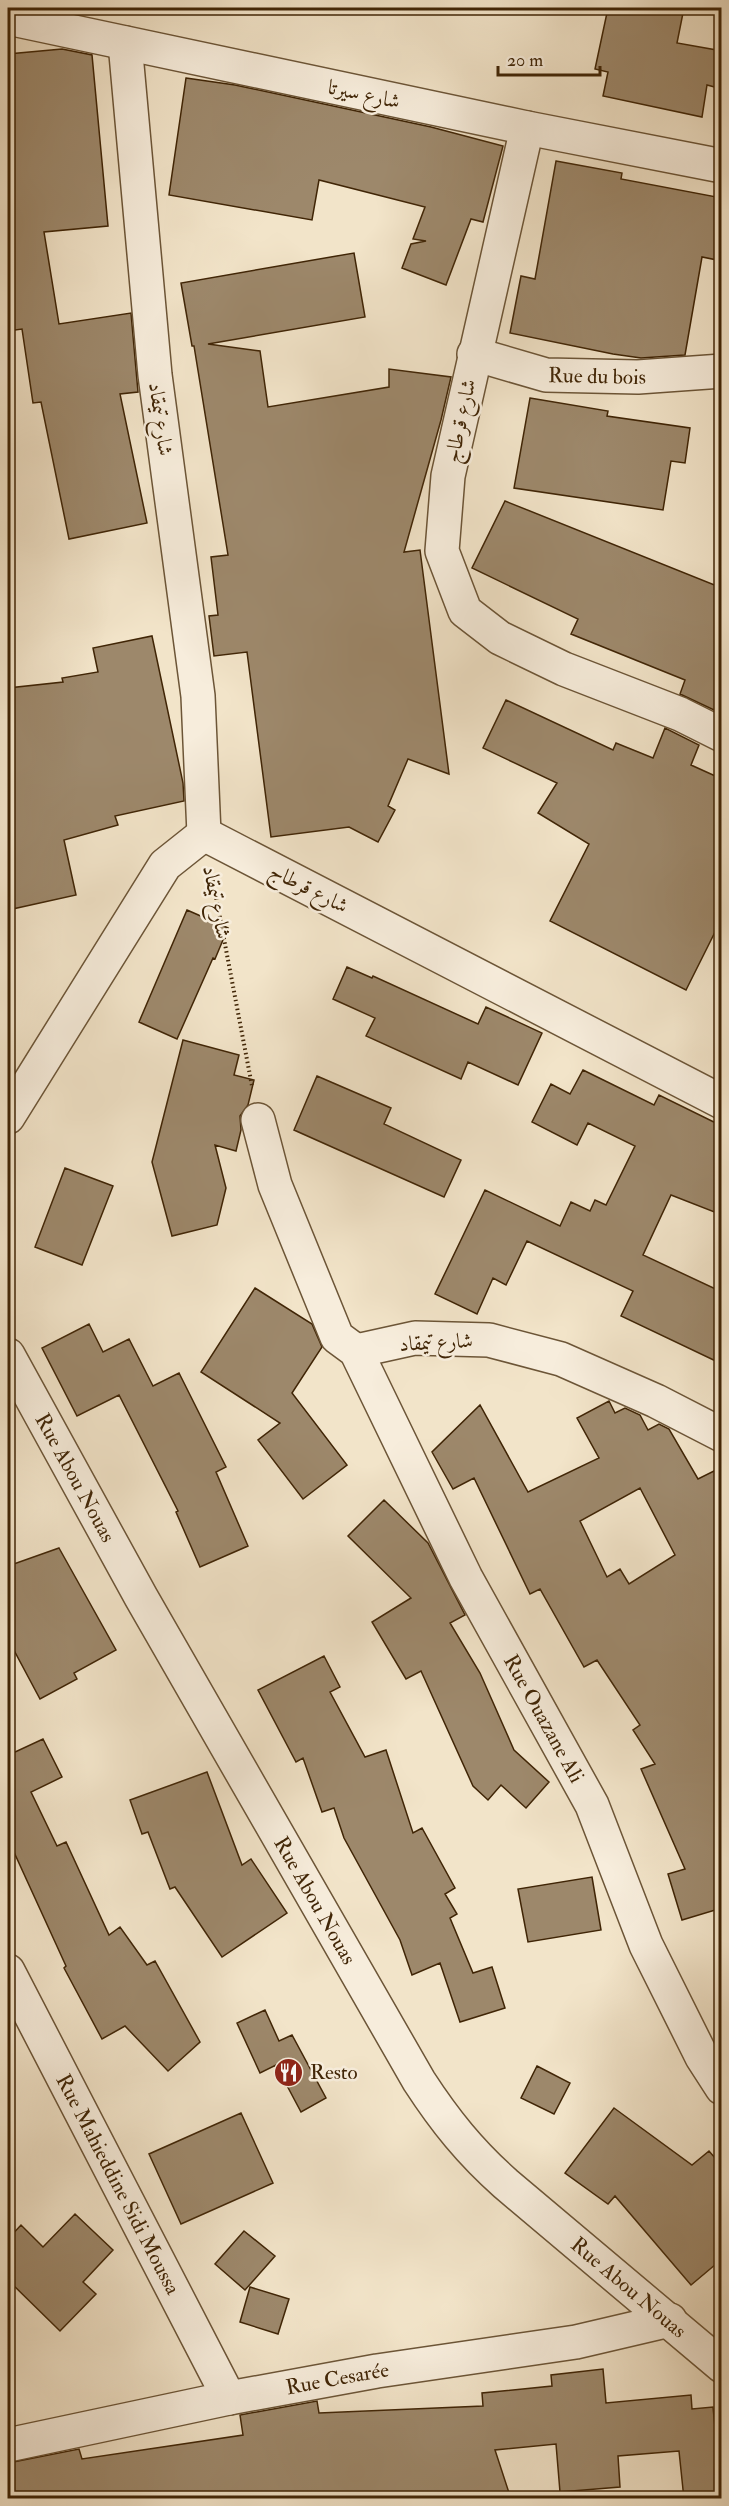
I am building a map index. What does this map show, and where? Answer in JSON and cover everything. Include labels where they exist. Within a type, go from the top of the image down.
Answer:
[{"type":"street","name":"شارع سيرتا","points":[[8,18],[527,128],[722,166]]},
{"type":"street","name":"شارع تيمقاد","points":[[125,43],[155,375],[198,696],[204,834]]},
{"type":"street","name":"شارع قرطاج","points":[[527,128],[448,476],[442,551],[465,611],[500,638],[564,669],[680,714],[722,735]]},
{"type":"street","name":"Rue du bois","points":[[474,354],[546,375],[638,377],[722,371]]},
{"type":"street","name":"شارع قرطاج","points":[[204,834],[722,1102]]},
{"type":"street","points":[[8,1117],[165,865],[204,834]]},
{"type":"street","points":[[258,1120],[275,1185],[337,1337],[356,1351]]},
{"type":"street","name":"شارع تيمقاد","points":[[356,1351],[415,1338],[489,1340],[561,1359],[656,1401],[721,1436]]},
{"type":"street","name":"Rue Ouazane Ali","points":[[356,1351],[466,1578],[592,1805],[646,1945],[702,2057],[722,2088]]},
{"type":"street","name":"Rue Abou Nouas","points":[[8,1355],[147,1607],[418,2081],[441,2115],[475,2156],[722,2366]]},
{"type":"street","name":"Rue Mahieddine Sidi Moussa","points":[[8,1971],[229,2398]]},
{"type":"street","name":"Rue Cesarée","points":[[8,2445],[229,2398],[377,2372],[576,2342],[670,2320]]},
{"type":"path","name":"شارع تيمقاد","points":[[204,834],[258,1120]]},
{"type":"building","points":[[608,8],[684,8],[677,43],[722,51],[722,89],[707,85],[702,117],[603,96],[608,72],[595,69]]},
{"type":"building","points":[[62,49],[92,55],[108,226],[44,232],[59,324],[131,313],[138,392],[120,394],[147,523],[69,539],[41,402],[33,403],[22,329],[8,331],[8,54]]},
{"type":"building","points":[[186,78],[235,85],[431,127],[503,146],[483,222],[471,219],[446,285],[402,268],[411,244],[426,241],[413,239],[425,207],[319,180],[312,220],[169,195]]},
{"type":"building","points":[[556,161],[622,173],[621,179],[722,198],[722,261],[702,257],[685,355],[641,358],[510,333],[521,276],[535,279]]},
{"type":"building","points":[[354,253],[365,317],[208,344],[260,351],[268,407],[389,387],[389,369],[451,377],[404,552],[420,550],[449,774],[408,759],[388,806],[395,810],[378,842],[349,827],[271,837],[247,652],[214,656],[209,616],[218,615],[211,557],[228,555],[194,346],[192,346],[181,283]]},
{"type":"building","points":[[530,398],[608,411],[607,416],[690,428],[685,463],[671,461],[663,510],[514,488]]},
{"type":"building","points":[[505,501],[722,588],[722,691],[714,710],[680,694],[685,680],[571,634],[578,619],[472,568]]},
{"type":"building","points":[[152,636],[183,783],[184,801],[115,816],[118,825],[64,840],[76,895],[8,910],[8,688],[63,682],[62,678],[98,672],[93,648]]},
{"type":"building","points":[[506,700],[613,750],[616,743],[653,758],[665,728],[699,745],[691,765],[722,779],[722,918],[686,990],[550,921],[589,844],[538,813],[557,783],[483,748]]},
{"type":"building","points":[[187,910],[228,928],[177,1039],[139,1022]]},
{"type":"building","points":[[347,967],[372,978],[373,976],[478,1024],[486,1007],[542,1033],[518,1085],[468,1062],[461,1079],[366,1036],[375,1018],[333,999]]},
{"type":"building","points":[[183,1040],[239,1055],[234,1075],[254,1080],[248,1105],[240,1116],[241,1130],[236,1151],[215,1145],[226,1188],[217,1225],[172,1236],[152,1162]]},
{"type":"building","points":[[583,1070],[654,1105],[659,1095],[722,1126],[722,1215],[671,1195],[643,1255],[722,1292],[722,1364],[621,1316],[633,1291],[527,1241],[506,1285],[493,1278],[477,1314],[435,1294],[485,1190],[560,1226],[571,1202],[590,1211],[595,1200],[606,1205],[635,1146],[588,1123],[577,1145],[532,1122],[551,1084],[570,1094]]},
{"type":"building","points":[[317,1076],[391,1108],[384,1124],[461,1160],[444,1197],[294,1130]]},
{"type":"building","points":[[65,1168],[113,1186],[82,1265],[35,1247]]},
{"type":"building","points":[[255,1288],[312,1324],[322,1347],[292,1393],[347,1465],[303,1499],[258,1440],[280,1423],[201,1372]]},
{"type":"building","points":[[89,1324],[103,1352],[129,1339],[153,1386],[179,1373],[226,1467],[216,1472],[248,1546],[200,1567],[176,1512],[178,1511],[119,1395],[77,1416],[42,1348]]},
{"type":"building","points":[[609,1401],[615,1413],[625,1408],[640,1415],[648,1430],[659,1424],[669,1429],[698,1479],[722,1467],[722,1908],[682,1920],[668,1874],[685,1869],[641,1769],[655,1764],[633,1730],[640,1725],[597,1660],[584,1667],[540,1589],[530,1594],[474,1478],[453,1489],[432,1452],[480,1405],[528,1492],[599,1458],[577,1418]],"holes":[[[640,1488],[675,1555],[629,1584],[620,1569],[607,1577],[580,1521]]]},
{"type":"building","points":[[384,1500],[428,1543],[465,1615],[450,1623],[480,1673],[514,1750],[549,1782],[526,1808],[501,1785],[488,1800],[473,1786],[421,1671],[406,1679],[372,1622],[411,1598],[348,1536]]},
{"type":"building","points":[[59,1548],[116,1650],[74,1673],[77,1679],[40,1699],[8,1639],[8,1566]]},
{"type":"building","points":[[324,1656],[340,1687],[330,1692],[365,1757],[386,1750],[413,1833],[422,1828],[455,1888],[445,1894],[457,1914],[450,1918],[473,1973],[492,1967],[505,2008],[460,2022],[440,1963],[412,1975],[400,1940],[344,1838],[334,1808],[322,1812],[303,1758],[296,1762],[258,1690]]},
{"type":"building","points":[[43,1739],[62,1777],[31,1792],[57,1846],[66,1842],[109,1935],[120,1927],[147,1965],[155,1961],[200,2042],[168,2071],[125,2026],[102,2039],[64,1968],[66,1966],[8,1839],[8,1742],[13,1753]]},
{"type":"building","points":[[207,1772],[242,1865],[251,1859],[287,1913],[222,1957],[175,1887],[170,1889],[148,1832],[142,1834],[130,1800]]},
{"type":"building","points":[[592,1877],[601,1930],[528,1942],[518,1889]]},
{"type":"building","points":[[265,2010],[279,2041],[292,2035],[326,2098],[301,2112],[276,2065],[260,2073],[237,2023]]},
{"type":"building","points":[[537,2066],[570,2083],[554,2114],[521,2098]]},
{"type":"building","points":[[614,2108],[692,2165],[709,2151],[722,2166],[722,2259],[691,2285],[615,2196],[608,2204],[565,2173]]},
{"type":"building","points":[[241,2113],[273,2183],[181,2224],[149,2154]]},
{"type":"building","points":[[75,2214],[113,2250],[83,2282],[96,2294],[60,2331],[8,2280],[8,2239],[21,2225],[43,2247]]},
{"type":"building","points":[[244,2231],[275,2256],[245,2290],[215,2264]]},
{"type":"building","points":[[250,2287],[289,2299],[278,2334],[240,2322]]},
{"type":"building","points":[[603,2369],[606,2403],[691,2395],[692,2409],[713,2407],[722,2499],[684,2499],[679,2451],[618,2456],[620,2487],[560,2492],[556,2444],[495,2450],[511,2499],[8,2499],[8,2463],[79,2449],[82,2459],[243,2435],[240,2415],[317,2401],[319,2413],[483,2406],[482,2393],[552,2386],[551,2375]]},
{"type":"place","name":"Resto","points":[[289,2072]]}]
